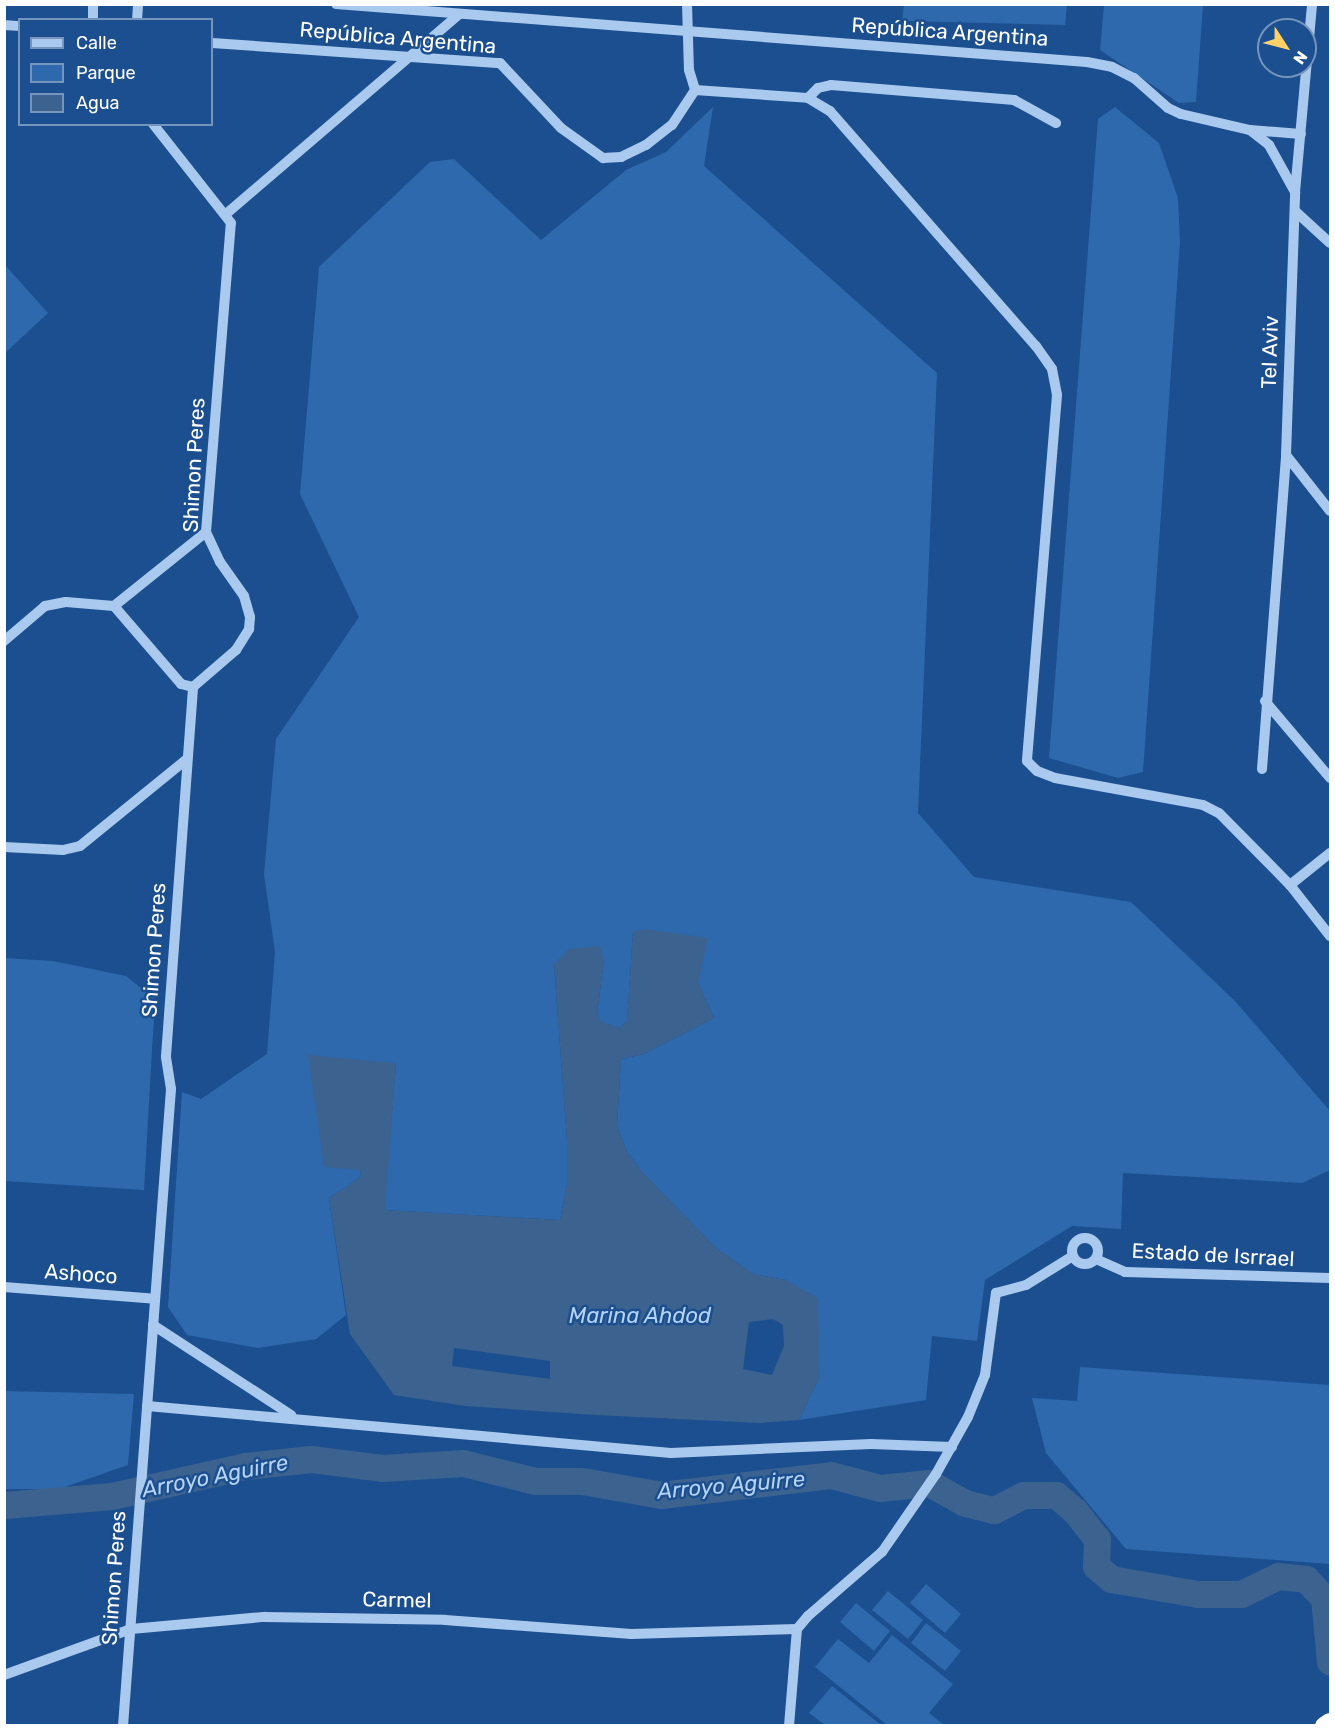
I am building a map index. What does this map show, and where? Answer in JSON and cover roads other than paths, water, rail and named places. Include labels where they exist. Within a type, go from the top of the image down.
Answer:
[{"type":"highway","points":[[1324,1725],[1330,1722]]},
{"type":"street","name":"República Argentina","points":[[336,4],[1087,62],[1112,67],[1134,78],[1181,114],[1250,130],[1269,145],[1295,192]]},
{"type":"street","points":[[687,4],[686,31],[695,90],[808,98],[830,111],[859,141],[1036,346],[1057,382],[1027,761],[1037,771],[1055,778],[1203,805],[1230,822],[1290,885],[1330,936]]},
{"type":"street","name":"Tel Aviv","points":[[1262,769],[1265,701],[1286,455],[1295,192],[1312,4]]},
{"type":"street","points":[[155,126],[226,214],[459,14]]},
{"type":"street","name":"República Argentina","points":[[213,43],[500,63],[561,128],[603,158],[621,158],[646,145],[672,125],[695,90]]},
{"type":"street","points":[[808,98],[818,88],[831,85],[1014,100],[1056,123]]},
{"type":"street","points":[[1250,130],[1300,134]]},
{"type":"street","points":[[1295,211],[1330,243]]},
{"type":"street","name":"Shimon Peres","points":[[123,1725],[171,1089],[166,1056],[193,687],[236,650],[249,629],[250,617],[244,596],[220,562],[206,532],[232,236],[226,214]]},
{"type":"street","points":[[1286,455],[1330,511]]},
{"type":"street","points":[[4,642],[45,606],[66,602],[114,606],[206,532]]},
{"type":"street","points":[[114,606],[181,684],[193,687]]},
{"type":"street","points":[[1265,701],[1330,778]]},
{"type":"street","points":[[4,847],[63,850],[80,846],[187,759]]},
{"type":"street","points":[[1290,885],[1330,853]]},
{"type":"street","points":[[789,1725],[797,1629],[808,1616],[882,1552],[918,1502],[952,1447],[985,1375],[996,1293],[1026,1286],[1073,1256],[1075,1243],[1087,1239],[1097,1246],[1096,1259],[1085,1264],[1073,1256]]},
{"type":"street","name":"Estado de Isrrael","points":[[1096,1259],[1125,1272],[1330,1278]]},
{"type":"street","name":"Ashoco","points":[[4,1287],[155,1299]]},
{"type":"street","points":[[153,1325],[294,1417]]},
{"type":"street","points":[[147,1406],[294,1417],[671,1453],[871,1444],[952,1447]]},
{"type":"street","name":"Carmel","points":[[4,1675],[130,1629],[264,1617],[445,1620],[631,1634],[797,1629]]},
{"type":"water","name":"Marina Ahdod","points":[[645,929],[708,938],[698,983],[714,1018],[644,1054],[621,1059],[617,1126],[627,1152],[641,1171],[716,1248],[753,1274],[786,1280],[818,1298],[820,1376],[799,1420],[760,1423],[596,1415],[465,1406],[394,1395],[350,1334],[329,1198],[361,1177],[360,1170],[324,1167],[308,1055],[396,1063],[385,1210],[560,1220],[567,1184],[567,1140],[554,964],[569,949],[600,946],[604,960],[597,1015],[602,1022],[620,1028],[627,1021],[633,932]],"holes":[[[773,1319],[783,1325],[784,1346],[772,1375],[743,1369],[749,1322]],[[454,1348],[550,1361],[550,1379],[452,1366]]]},
{"type":"waterway","name":"Arroyo Aguirre","points":[[4,1505],[112,1496],[245,1466],[311,1459],[383,1468],[463,1463],[535,1481],[582,1481],[661,1495],[831,1475],[880,1488],[929,1483],[965,1503],[994,1510],[1023,1495],[1056,1495],[1075,1511],[1097,1539],[1096,1566],[1111,1579],[1198,1594],[1241,1594],[1278,1576],[1306,1579],[1324,1598],[1330,1662]]}]
